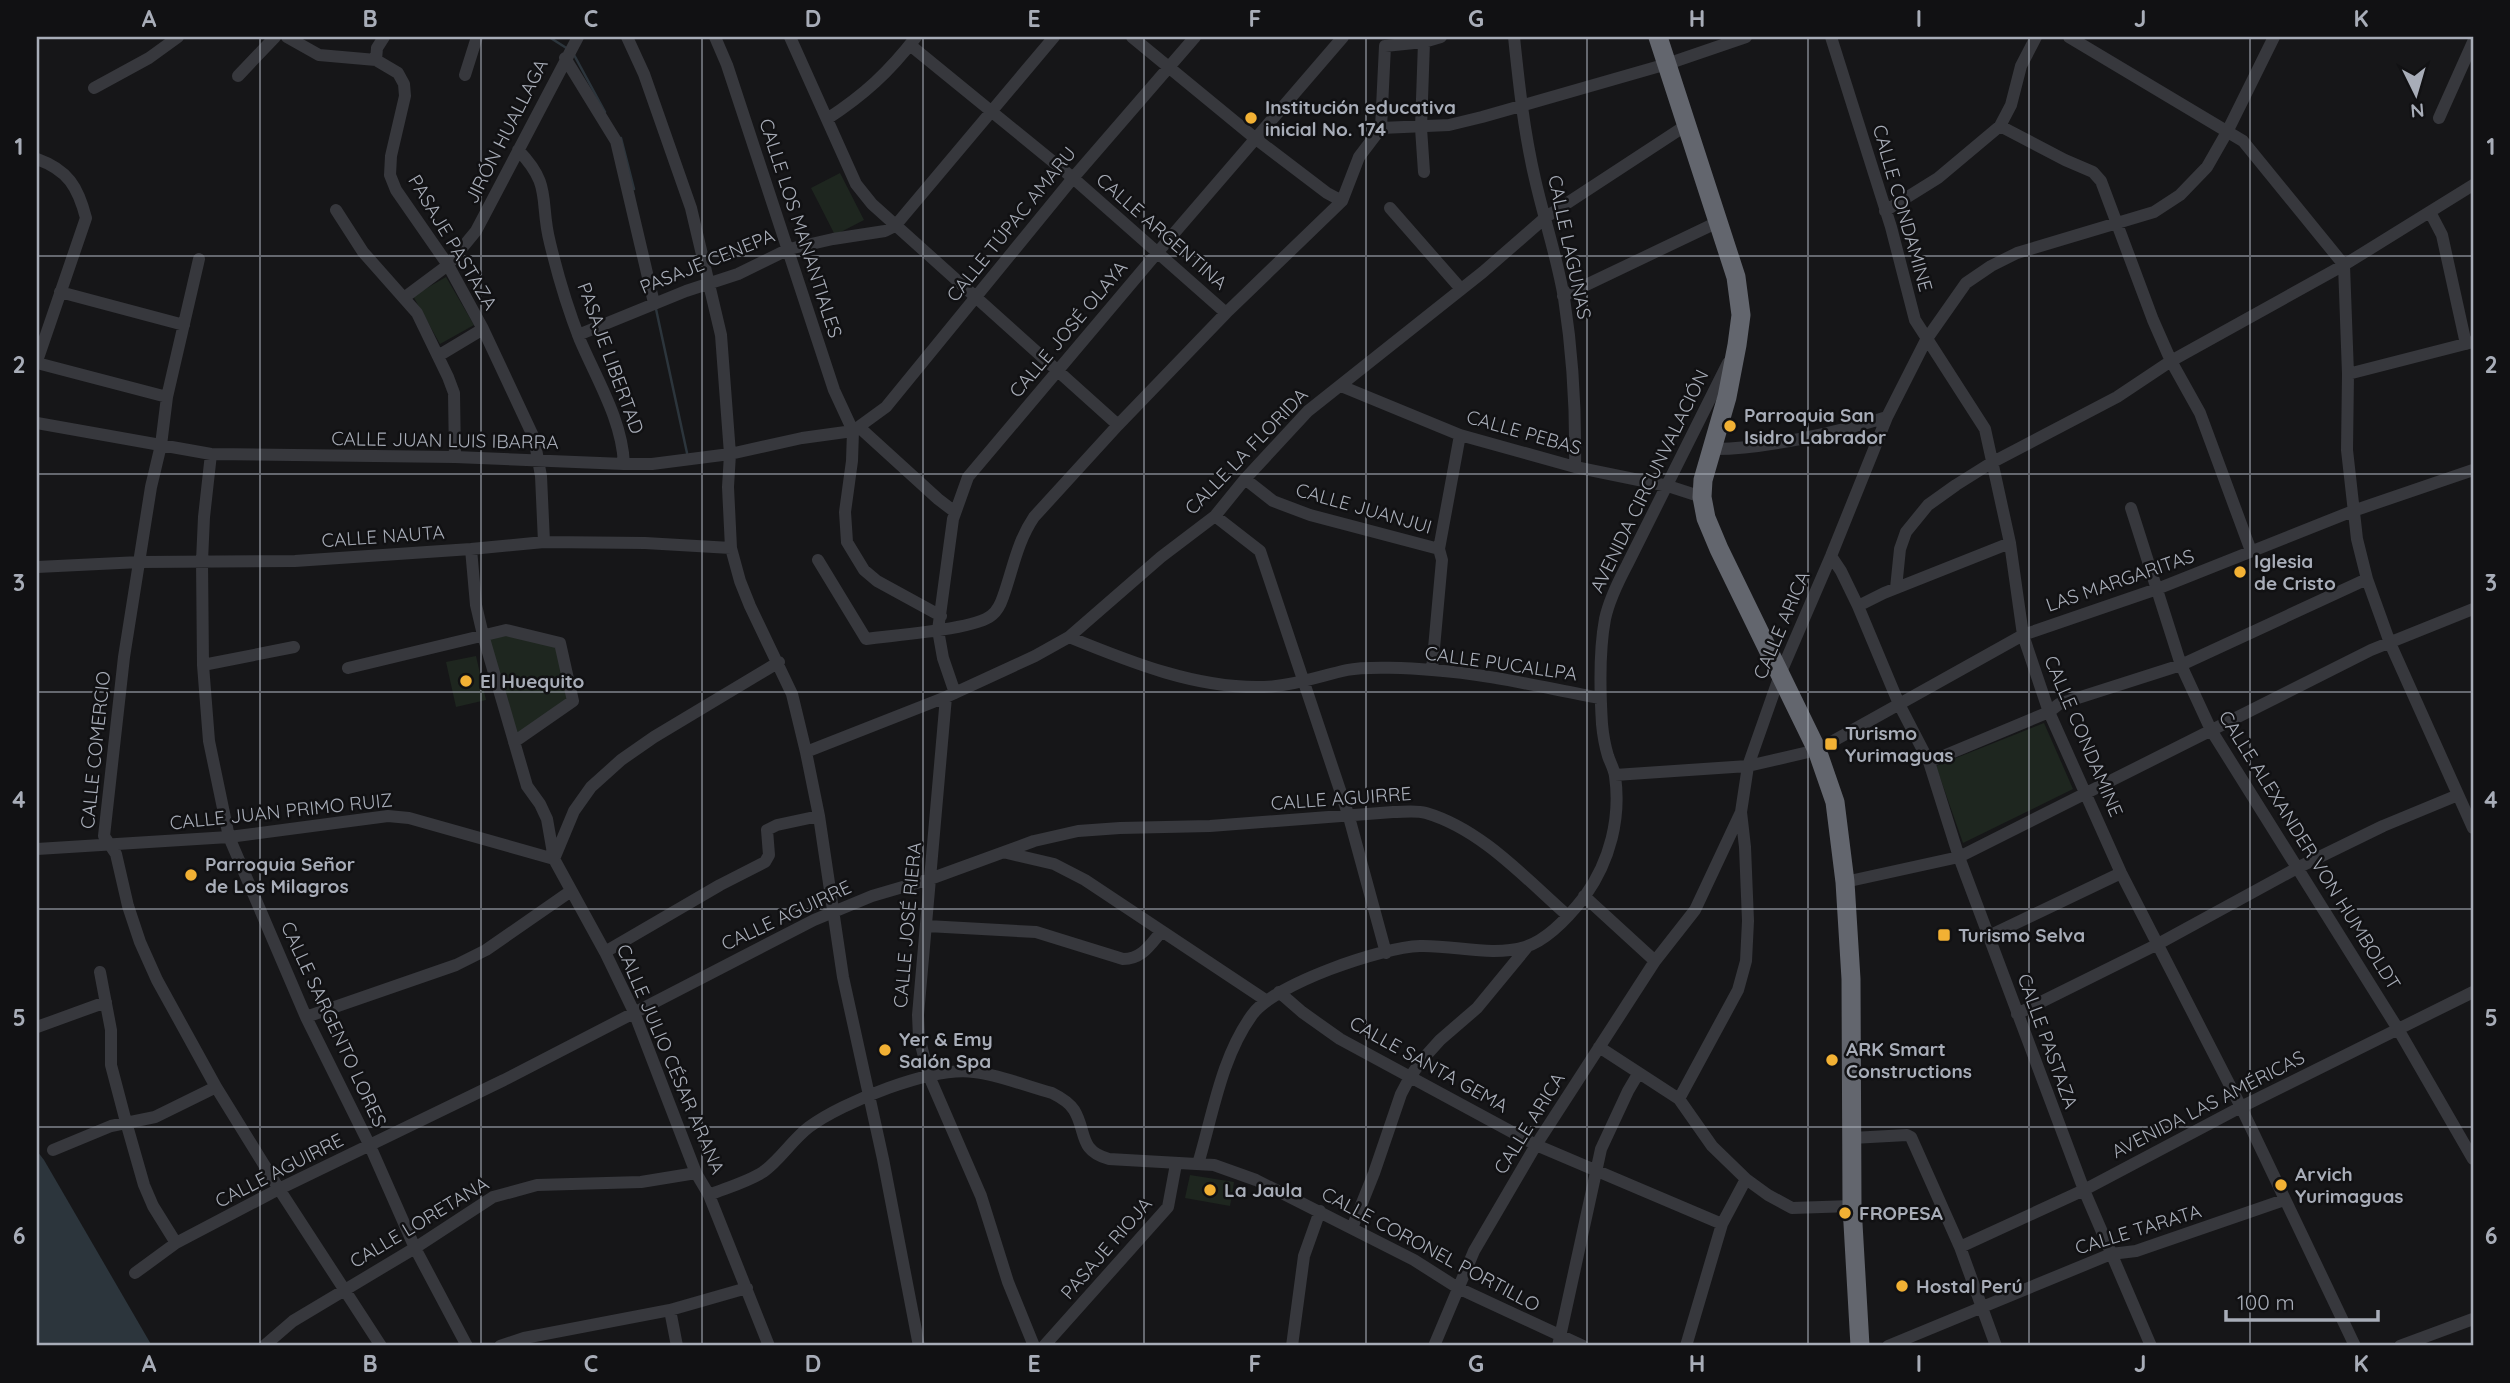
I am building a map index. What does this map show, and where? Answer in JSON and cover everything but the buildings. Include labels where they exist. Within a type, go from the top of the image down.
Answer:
[{"type":"highway","points":[[1658,37],[1736,276],[1741,315],[1727,397],[1703,480],[1702,497],[1706,518],[1816,751],[1835,802],[1845,882],[1852,1022],[1852,1206],[1860,1346]]},
{"type":"street","points":[[94,88],[149,58],[178,37]]},
{"type":"street","points":[[238,76],[275,37]]},
{"type":"street","points":[[287,37],[318,55],[376,60],[377,48],[384,37]]},
{"type":"street","points":[[465,75],[477,37]]},
{"type":"street","points":[[627,37],[644,74],[691,208],[721,335],[730,454],[728,487],[731,548],[750,606],[792,694],[806,752],[819,816],[843,977],[919,1346]]},
{"type":"street","name":"CALLE LOS MANANTIALES","points":[[715,37],[727,65],[834,390],[856,429]]},
{"type":"street","points":[[790,37],[856,184],[872,204],[1118,425]]},
{"type":"street","points":[[895,226],[1054,37]]},
{"type":"street","points":[[1132,37],[1256,139],[1327,193],[1342,201]]},
{"type":"street","name":"CALLE TÚPAC AMARU","points":[[856,429],[886,407],[1073,178],[1195,37]]},
{"type":"street","name":"CALLE JOSÉ OLAYA","points":[[951,695],[938,630],[955,512],[968,477],[1343,37]]},
{"type":"street","points":[[818,560],[866,639],[938,630],[983,621],[994,614],[1003,597],[1024,532],[1034,517],[1226,313],[1342,201],[1359,157],[1381,128],[1385,46],[1441,37]]},
{"type":"street","name":"CALLE LAGUNAS","points":[[1514,37],[1521,106],[1535,181],[1546,217],[1563,296],[1573,365],[1576,402],[1574,467]]},
{"type":"street","points":[[1381,128],[1449,125],[1667,64],[1746,37]]},
{"type":"street","name":"CALLE CONDAMINE","points":[[1830,37],[1885,211],[1915,320],[1985,429],[2010,543],[2023,635],[2049,712],[2121,873],[2241,1107],[2354,1346]]},
{"type":"street","points":[[2069,37],[2242,141],[2344,265],[2348,374],[2347,450],[2357,539],[2367,579],[2390,643],[2473,828]]},
{"type":"street","name":"CALLE ARICA","points":[[1434,1346],[1474,1251],[1536,1145],[1655,961],[1695,910],[1741,812],[1748,766],[1780,673],[1887,417],[1926,340],[1966,283],[1991,266],[2017,253],[2118,225],[2154,212],[2180,195],[2207,167],[2227,132],[2271,38]]},
{"type":"street","points":[[1885,211],[1938,178],[2000,126],[2011,105],[2029,40]]},
{"type":"street","points":[[827,119],[859,98],[913,41]]},
{"type":"street","name":"CALLE ARGENTINA","points":[[913,41],[1226,313]]},
{"type":"street","points":[[1424,41],[1421,128],[1424,172]]},
{"type":"street","points":[[2439,118],[2473,42]]},
{"type":"street","points":[[570,49],[616,141],[654,303]]},
{"type":"street","name":"JIRÓN HUALLAGA","points":[[405,298],[448,265],[476,231],[570,49]]},
{"type":"street","name":"PASAJE PASTAZA","points":[[376,60],[390,66],[404,84],[405,96],[391,156],[390,175],[396,190],[448,265],[483,329],[534,438],[544,542]]},
{"type":"street","name":"CALLE LA FLORIDA","points":[[806,752],[951,695],[1069,637],[1161,557],[1215,516],[1308,411],[1461,289],[1546,217],[1685,126]]},
{"type":"street","points":[[2000,126],[2093,172],[2101,181],[2153,320],[2171,361],[2200,413],[2251,551]]},
{"type":"street","name":"PASAJE LIBERTAD","points":[[518,150],[540,178],[550,243],[578,335],[623,444],[624,464]]},
{"type":"street","points":[[37,159],[60,169],[72,182],[86,218],[37,362],[167,397]]},
{"type":"street","points":[[1896,589],[1900,549],[1906,532],[1915,519],[1937,498],[1991,463],[2117,397],[2171,361],[2344,265],[2473,185]]},
{"type":"street","points":[[1390,208],[1461,289]]},
{"type":"street","points":[[336,209],[363,252],[417,313],[438,356],[454,393],[455,457]]},
{"type":"street","points":[[2348,374],[2469,343],[2442,235],[2430,212]]},
{"type":"street","points":[[1563,296],[1717,222]]},
{"type":"street","name":"PASAJE CENEPA","points":[[578,335],[654,303],[738,274],[789,249],[885,231],[895,226]]},
{"type":"street","name":"CALLE COMERCIO","points":[[200,259],[167,397],[161,445],[151,487],[124,657],[103,832],[105,840],[117,857],[128,906],[157,980],[216,1087],[381,1346]]},
{"type":"street","points":[[60,292],[184,325]]},
{"type":"street","points":[[438,356],[483,329]]},
{"type":"street","name":"AVENIDA CIRCUNVALACIÓN","points":[[1198,1164],[1221,1080],[1233,1051],[1249,1018],[1266,1001],[1279,992],[1321,974],[1386,953],[1418,946],[1484,951],[1528,946],[1546,937],[1584,896],[1612,846],[1614,823],[1615,775],[1607,754],[1600,698],[1605,620],[1612,597],[1737,345]]},
{"type":"street","name":"CALLE PEBAS","points":[[1341,386],[1460,435],[1574,467],[1668,486],[1702,497]]},
{"type":"street","points":[[1711,449],[1734,449],[1786,440],[1859,426],[1887,417]]},
{"type":"street","name":"CALLE JUAN LUIS IBARRA","points":[[37,423],[211,454],[455,457],[624,464],[652,464],[730,454],[856,429]]},
{"type":"street","points":[[856,429],[955,512]]},
{"type":"street","points":[[856,429],[845,512],[847,542],[864,570],[941,616]]},
{"type":"street","points":[[1432,670],[1442,560],[1438,549],[1460,435]]},
{"type":"street","name":"CALLE SARGENTO LORES","points":[[211,454],[202,561],[203,665],[209,741],[229,838],[306,1017],[370,1146],[415,1248],[467,1346]]},
{"type":"street","name":"LAS MARGARITAS","points":[[1615,775],[1748,766],[1816,751],[2023,635],[2157,589],[2353,511],[2473,470]]},
{"type":"street","name":"CALLE JUANJUI","points":[[1245,479],[1273,501],[1285,506],[1438,549]]},
{"type":"street","name":"CALLE ALEXANDER VON HUMBOLDT","points":[[2131,508],[2181,665],[2211,730],[2398,1029],[2473,1159]]},
{"type":"street","points":[[1215,516],[1260,551],[1349,817],[1386,953]]},
{"type":"street","name":"CALLE NAUTA","points":[[37,566],[296,561],[544,542],[645,543],[731,548]]},
{"type":"street","points":[[1858,606],[2010,543]]},
{"type":"street","name":"CALLE JULIO CÉSAR ARANA","points":[[471,549],[476,605],[483,635],[527,786],[547,819],[554,859],[605,952],[634,1012],[696,1173],[709,1195],[769,1346]]},
{"type":"street","name":"CALLE PASTAZA","points":[[1831,556],[1858,606],[1899,704],[1929,762],[1959,857],[2017,1014],[2084,1190],[2151,1346]]},
{"type":"street","points":[[1929,762],[2049,712],[2059,704],[2181,665],[2367,579]]},
{"type":"street","points":[[1845,882],[1959,857],[2085,791],[2371,650],[2473,609]]},
{"type":"street","points":[[348,668],[506,630],[559,643],[573,701],[514,742]]},
{"type":"street","name":"CALLE PUCALLPA","points":[[1069,637],[1166,673],[1241,687],[1266,687],[1351,669],[1432,670],[1600,698]]},
{"type":"street","points":[[203,665],[295,647]]},
{"type":"street","points":[[554,859],[574,811],[591,787],[621,760],[654,737],[779,662]]},
{"type":"street","name":"CALLE JOSÉ RIERA","points":[[951,695],[930,879],[918,1015],[919,1037],[929,1076],[981,1196],[1008,1282],[1034,1346]]},
{"type":"street","points":[[2017,1014],[2158,944],[2299,867],[2383,826],[2458,795]]},
{"type":"street","name":"CALLE AGUIRRE","points":[[135,1273],[176,1243],[279,1189],[504,1080],[834,911],[1034,841],[1078,831],[1210,826],[1423,812],[1475,836],[1566,915]]},
{"type":"street","points":[[1679,1099],[1738,990],[1746,961],[1748,920],[1741,812]]},
{"type":"street","name":"CALLE JUAN PRIMO RUIZ","points":[[37,849],[229,838],[388,816],[409,818],[554,859]]},
{"type":"street","points":[[605,952],[765,862],[769,855],[767,830],[777,825],[819,816]]},
{"type":"street","points":[[1003,852],[1026,856],[1086,880],[1266,1001]]},
{"type":"street","points":[[1989,936],[2121,873]]},
{"type":"street","points":[[306,1017],[456,965],[486,950],[571,891]]},
{"type":"street","points":[[1584,896],[1655,961]]},
{"type":"street","points":[[927,926],[1036,932],[1133,959],[1141,955],[1161,932]]},
{"type":"street","points":[[1352,1228],[1401,1094],[1410,1077],[1440,1040],[1477,1008],[1528,946]]},
{"type":"street","points":[[100,972],[111,1030],[111,1065],[126,1122],[144,1185],[153,1206],[176,1243]]},
{"type":"street","name":"CALLE SANTA GEMA","points":[[1279,992],[1340,1039],[1536,1145],[1722,1224]]},
{"type":"street","name":"AVENIDA LAS AMÉRICAS","points":[[1960,1247],[2084,1190],[2241,1107],[2473,992]]},
{"type":"street","points":[[37,1027],[106,1002]]},
{"type":"street","points":[[1599,1047],[1679,1099],[1712,1146],[1746,1179],[1768,1195],[1792,1208],[1852,1206]]},
{"type":"street","name":"CALLE CORONEL PORTILLO","points":[[709,1195],[764,1171],[807,1128],[831,1112],[929,1076],[959,1071],[975,1072],[1062,1098],[1074,1110],[1082,1136],[1090,1150],[1098,1156],[1214,1165],[1256,1180],[1414,1260],[1458,1288],[1560,1342],[1583,1346]]},
{"type":"street","points":[[1560,1342],[1601,1149],[1638,1074]]},
{"type":"street","points":[[53,1150],[111,1126],[173,1110],[216,1087]]},
{"type":"street","points":[[1852,1138],[1911,1137],[1960,1247],[1996,1346]]},
{"type":"street","name":"PASAJE RIOJA","points":[[1044,1346],[1168,1208],[1176,1164]]},
{"type":"street","name":"CALLE LORETANA","points":[[264,1346],[293,1321],[415,1248],[493,1197],[537,1185],[641,1182],[696,1173]]},
{"type":"street","points":[[1686,1346],[1722,1224],[1746,1179]]},
{"type":"street","name":"CALLE TARATA","points":[[1888,1346],[2111,1254],[2136,1251],[2284,1200]]},
{"type":"street","points":[[1292,1346],[1304,1256],[1320,1211]]},
{"type":"street","points":[[500,1346],[524,1338],[670,1310],[747,1288]]},
{"type":"street","points":[[670,1310],[677,1346]]},
{"type":"street","points":[[2400,1346],[2473,1319]]},
{"type":"shaded area","points":[[840,173],[864,220],[835,235],[811,188]]},
{"type":"shaded area","points":[[446,277],[474,325],[440,344],[413,296]]},
{"type":"shaded area","points":[[506,633],[557,645],[570,700],[516,737],[487,635]]},
{"type":"shaded area","name":"El Huequito","points":[[476,656],[486,700],[456,707],[446,662]]},
{"type":"shaded area","points":[[2044,723],[2073,789],[1963,843],[1936,766]]},
{"type":"shaded area","points":[[37,1151],[44,1160],[152,1346],[37,1346]]},
{"type":"shaded area","name":"La Jaula","points":[[1190,1175],[1234,1182],[1230,1206],[1185,1198]]},
{"type":"waterway","points":[[549,37],[568,49]]},
{"type":"waterway","points":[[573,53],[605,112]]},
{"type":"waterway","points":[[621,138],[634,189]]},
{"type":"waterway","points":[[656,309],[687,453]]},
{"type":"place","name":"Institución educativa inicial No. 174","points":[[1251,118]]},
{"type":"place","name":"Parroquia San Isidro Labrador","points":[[1730,426]]},
{"type":"place","name":"Iglesia de Cristo","points":[[2240,572]]},
{"type":"place","name":"El Huequito","points":[[466,681]]},
{"type":"place","name":"Turismo Yurimaguas","points":[[1831,744]]},
{"type":"place","name":"Parroquia Señor de Los Milagros","points":[[191,875]]},
{"type":"place","name":"Turismo Selva","points":[[1944,935]]},
{"type":"place","name":"Yer & Emy Salón Spa","points":[[885,1050]]},
{"type":"place","name":"ARK Smart Constructions","points":[[1832,1060]]},
{"type":"place","name":"Arvich Yurimaguas","points":[[2281,1185]]},
{"type":"place","name":"La Jaula","points":[[1210,1190]]},
{"type":"place","name":"FROPESA","points":[[1845,1213]]},
{"type":"place","name":"Hostal Perú","points":[[1902,1286]]}]
